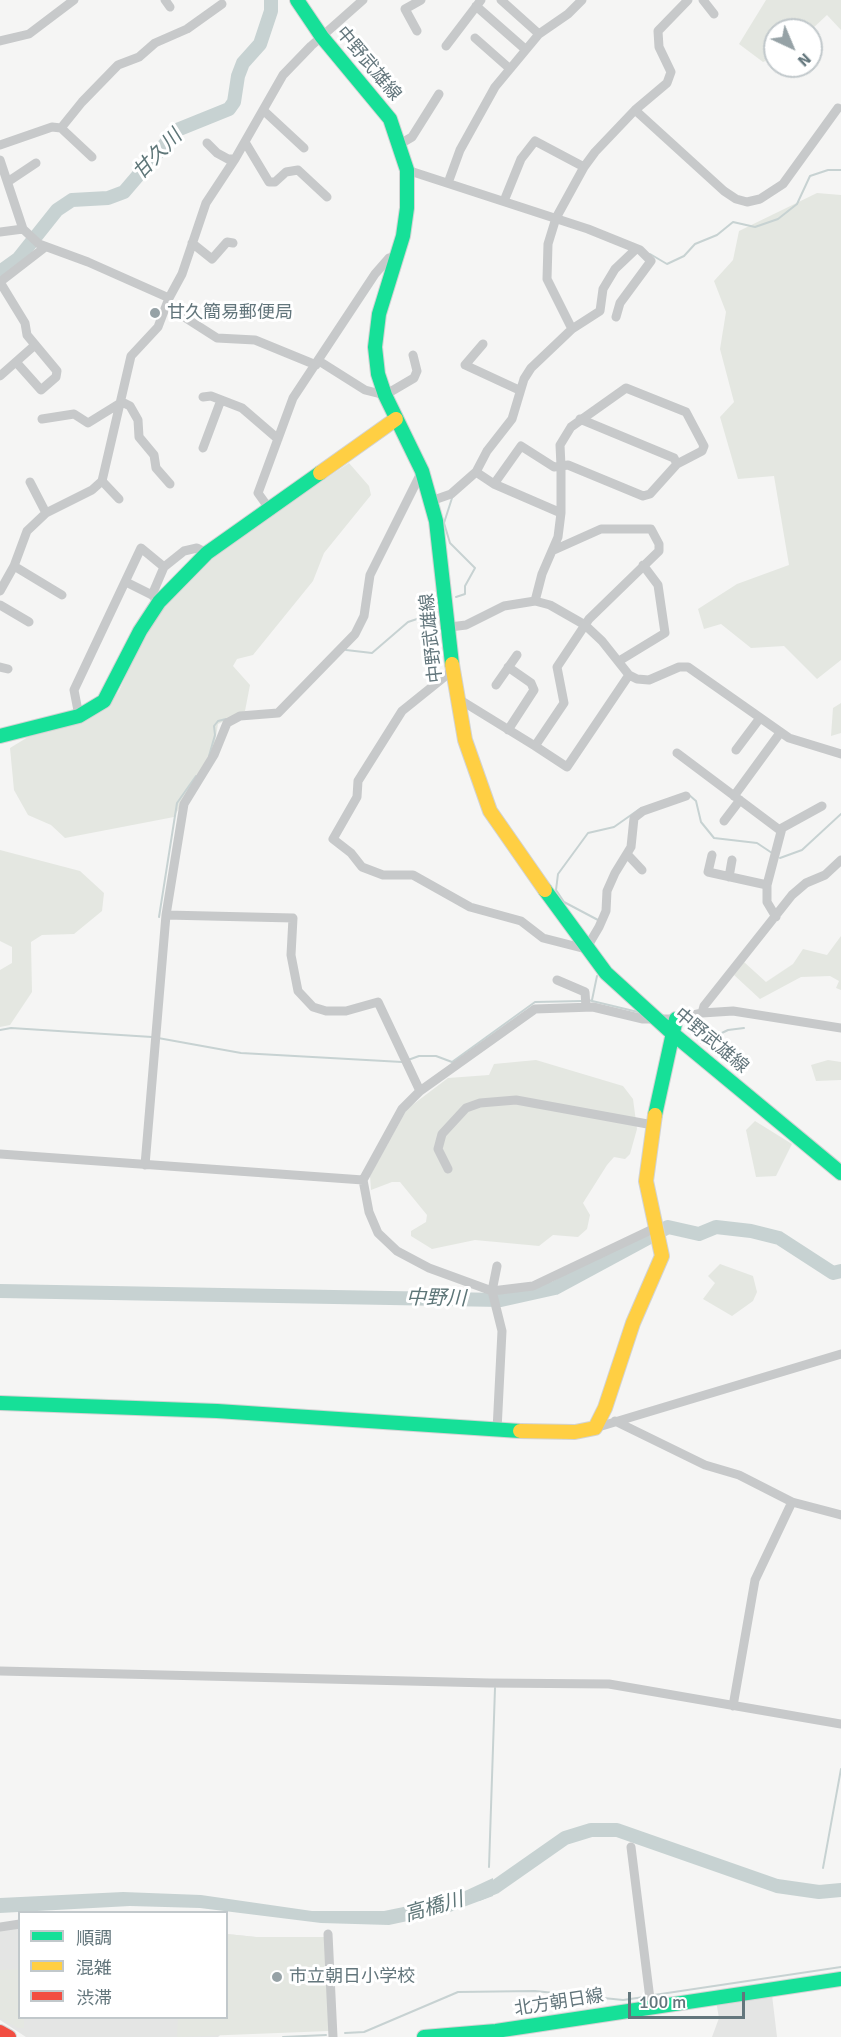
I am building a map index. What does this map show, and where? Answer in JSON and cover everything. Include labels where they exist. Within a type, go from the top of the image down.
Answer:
[{"type":"main road","name":"中野武雄線","points":[[297,0],[322,37],[390,119],[407,170],[407,208],[396,257],[379,314],[375,347],[378,375],[385,395],[422,471],[432,501],[450,627],[457,698],[467,747],[490,811],[586,950],[648,1018],[672,1033],[841,1173]]},
{"type":"main road","points":[[0,736],[79,716],[104,701],[155,599],[207,553],[268,507],[396,419]]},
{"type":"main road","points":[[0,1403],[217,1411],[497,1430],[575,1432],[595,1428],[605,1408],[633,1323],[662,1256],[659,1233],[646,1181],[653,1125],[676,1019]]},
{"type":"main road","name":"北方朝日線","points":[[424,2037],[496,2031],[841,1979]]},
{"type":"main road","points":[[0,2032],[9,2037]]},
{"type":"street","points":[[0,40],[29,34],[74,0]]},
{"type":"street","points":[[0,591],[14,567],[27,531],[46,513],[92,490],[102,481],[131,356],[158,327],[182,274],[206,203],[236,159],[283,75],[363,0]]},
{"type":"street","points":[[417,31],[405,9],[421,0]]},
{"type":"street","points":[[501,0],[539,34]]},
{"type":"street","points":[[448,183],[460,150],[495,87],[539,34],[568,14],[582,0]]},
{"type":"street","points":[[572,329],[547,279],[548,244],[556,218],[584,167],[635,111],[670,78],[670,66],[659,47],[658,31],[688,0]]},
{"type":"street","points":[[703,0],[714,14]]},
{"type":"street","points":[[446,46],[478,3],[525,50]]},
{"type":"street","points":[[61,128],[82,102],[118,66],[139,57],[154,43],[187,29],[222,4]]},
{"type":"street","points":[[474,38],[509,68]]},
{"type":"street","points":[[400,144],[412,137],[439,93]]},
{"type":"street","points":[[635,111],[724,191],[736,199],[747,202],[760,199],[783,184],[838,108]]},
{"type":"street","points":[[263,110],[304,148]]},
{"type":"street","points":[[0,145],[52,127],[61,128],[92,157]]},
{"type":"street","points":[[504,201],[521,159],[535,141],[584,167]]},
{"type":"street","points":[[245,142],[268,182],[275,182],[286,172],[298,171],[327,197]]},
{"type":"street","points":[[207,143],[228,159],[236,159]]},
{"type":"street","points":[[0,160],[26,233],[41,246],[88,262],[168,302],[217,339],[255,340],[317,363],[365,390],[385,395],[414,378],[417,371],[413,355]]},
{"type":"street","points":[[9,181],[36,163]]},
{"type":"street","points":[[407,170],[556,218],[640,250],[651,261],[620,303],[616,317]]},
{"type":"street","points":[[0,232],[26,233]]},
{"type":"street","points":[[192,243],[212,259],[227,242],[234,243]]},
{"type":"street","points":[[16,362],[41,390],[56,377],[57,371],[35,345],[0,282],[41,246]]},
{"type":"street","points":[[432,501],[451,494],[476,472],[487,451],[512,418],[519,390],[531,368],[572,329],[600,311],[603,289],[615,269],[635,250]]},
{"type":"street","points":[[268,507],[258,493],[293,398],[375,274],[389,258],[396,257]]},
{"type":"street","points":[[483,344],[465,365],[519,390]]},
{"type":"street","points":[[0,376],[35,345]]},
{"type":"street","points":[[494,484],[522,446],[554,467],[561,466],[568,465],[643,496],[650,494],[677,464],[702,451],[704,446],[686,412],[627,388],[580,419],[566,433],[560,445],[561,466],[561,513],[558,537],[542,574],[535,601]]},
{"type":"street","points":[[203,397],[211,396],[242,408],[278,439]]},
{"type":"street","points":[[203,448],[221,400]]},
{"type":"street","points":[[42,419],[74,414],[88,423],[122,402]]},
{"type":"street","points":[[122,402],[130,406],[138,420],[139,437],[154,454],[156,468],[170,484]]},
{"type":"street","points":[[580,419],[674,458],[677,464]]},
{"type":"street","points":[[145,1165],[166,915],[184,804],[214,755],[227,723],[240,716],[280,710],[355,634],[364,616],[370,575],[422,471]]},
{"type":"street","points":[[476,472],[494,484],[561,513]]},
{"type":"street","points":[[102,481],[119,499]]},
{"type":"street","points":[[30,482],[46,513]]},
{"type":"street","points":[[535,747],[564,703],[557,667],[585,625],[658,551],[659,544],[651,529],[601,529],[554,550]]},
{"type":"street","points":[[79,716],[74,690],[141,548],[164,567]]},
{"type":"street","points":[[126,582],[155,599],[164,567],[184,551],[197,548],[207,553]]},
{"type":"street","points":[[619,661],[665,633],[658,585],[643,565]]},
{"type":"street","points":[[14,567],[62,595]]},
{"type":"street","points":[[450,627],[466,625],[504,606],[535,601],[566,612],[585,625],[629,675],[637,679],[649,680],[679,667],[688,667],[780,733],[841,754]]},
{"type":"street","points":[[0,605],[29,622]]},
{"type":"street","points":[[496,685],[517,655]]},
{"type":"street","points":[[507,730],[534,690],[531,683],[508,667]]},
{"type":"street","points":[[453,670],[402,711],[358,780],[357,797],[333,839],[351,853],[362,867],[383,874],[413,875],[470,907],[521,921],[543,938],[586,950],[606,911],[607,891],[634,837],[634,818],[643,811],[686,796]]},
{"type":"street","points":[[457,698],[567,767],[629,675]]},
{"type":"street","points":[[736,750],[760,718]]},
{"type":"street","points":[[724,821],[780,733]]},
{"type":"street","points":[[677,753],[781,831]]},
{"type":"street","points":[[776,917],[767,902],[767,885],[781,831],[822,806]]},
{"type":"street","points":[[627,854],[642,870]]},
{"type":"street","points":[[711,855],[708,872],[767,885]]},
{"type":"street","points":[[729,877],[732,860]]},
{"type":"street","points":[[702,1013],[704,1006],[792,895],[806,883],[825,875],[841,860]]},
{"type":"street","points":[[166,915],[293,918],[291,955],[298,991],[313,1007],[326,1011],[346,1011],[378,1002],[420,1091]]},
{"type":"street","points":[[557,981],[585,992],[586,1003]]},
{"type":"street","points":[[659,1233],[533,1286],[492,1291],[429,1268],[398,1251],[378,1233],[369,1212],[363,1180],[402,1109],[420,1091],[535,1009],[586,1003],[648,1018],[676,1019],[702,1013],[733,1011],[841,1028]]},
{"type":"street","points":[[448,1168],[443,1163],[438,1149],[442,1134],[466,1108],[480,1103],[516,1100],[653,1125]]},
{"type":"street","points":[[0,1154],[363,1180]]},
{"type":"street","points":[[497,1266],[492,1291],[502,1331],[497,1430]]},
{"type":"street","points":[[595,1428],[841,1354]]},
{"type":"street","points":[[615,1421],[705,1465],[739,1475],[792,1502],[841,1515]]},
{"type":"street","points":[[733,1706],[755,1580],[792,1502]]},
{"type":"street","points":[[0,1671],[609,1684],[841,1724]]},
{"type":"street","points":[[631,1847],[651,2007]]},
{"type":"street","points":[[0,1927],[18,1924]]},
{"type":"street","points":[[328,1934],[333,2037]]},
{"type":"shaded area","points":[[766,0],[841,0],[841,30],[827,15],[823,19],[763,18],[763,62],[739,44]]},
{"type":"shaded area","points":[[817,193],[841,195],[841,660],[817,679],[784,646],[751,648],[721,624],[704,629],[698,609],[737,584],[789,565],[774,476],[738,479],[720,417],[734,402],[720,349],[726,312],[714,281],[733,260],[739,231]]},
{"type":"shaded area","points":[[349,463],[369,486],[371,495],[324,553],[313,581],[253,655],[237,659],[233,666],[250,685],[245,711],[218,724],[214,749],[174,817],[65,838],[51,825],[28,815],[14,790],[10,748],[28,737],[82,722],[106,708],[119,691],[133,659],[158,616],[184,583],[234,540]]},
{"type":"shaded area","points":[[841,703],[841,733],[831,736],[833,708]]},
{"type":"shaded area","points":[[0,850],[80,871],[104,893],[102,911],[74,934],[42,935],[31,942],[32,992],[10,1025],[0,1027],[0,970],[12,963],[12,947],[0,941]]},
{"type":"shaded area","points":[[841,936],[841,990],[836,988],[839,981],[830,976],[801,977],[760,999],[734,975],[744,962],[766,982],[793,964],[803,949],[827,955]]},
{"type":"shaded area","points":[[536,1060],[623,1086],[633,1099],[637,1129],[630,1154],[625,1159],[614,1157],[583,1203],[590,1215],[587,1229],[578,1237],[553,1235],[539,1246],[475,1240],[432,1249],[411,1236],[411,1231],[426,1222],[427,1215],[400,1182],[392,1182],[371,1190],[370,1176],[407,1109],[448,1078],[489,1075],[494,1064]]},
{"type":"shaded area","points":[[828,1060],[841,1062],[841,1080],[816,1081],[811,1065]]},
{"type":"shaded area","points":[[755,1121],[792,1144],[776,1176],[756,1177],[746,1130]]},
{"type":"shaded area","points":[[720,1264],[753,1276],[757,1292],[753,1301],[732,1316],[703,1299],[715,1283],[708,1276]]},
{"type":"shaded area","points":[[18,1927],[18,2019],[228,2019],[228,1934],[256,1937],[325,1937],[218,2037],[26,2037],[0,2020],[0,1930]]},
{"type":"shaded area","name":"市立朝日小学校","points":[[228,1934],[256,1937],[325,1937],[329,2031],[177,2037],[178,2019],[228,2019]]},
{"type":"shaded area","points":[[18,1969],[18,2019],[24,2019],[24,2028],[18,2028],[0,2018],[0,1970]]},
{"type":"shaded area","points":[[772,1995],[777,2037],[712,2037],[719,2018],[716,2001]]},
{"type":"water","points":[[493,1878],[493,1896],[450,1912],[389,1925],[321,1923],[200,1908],[130,1906],[0,1913],[0,1898],[123,1892],[201,1895],[312,1911],[384,1911],[452,1897]]},
{"type":"waterway","name":"甘久川","points":[[0,272],[18,259],[57,210],[72,200],[108,198],[124,192],[177,130],[229,109],[234,102],[238,76],[243,63],[260,44],[271,11],[271,0]]},
{"type":"waterway","points":[[650,254],[667,264],[684,256],[695,244],[717,235],[733,222],[755,227],[778,219],[797,204],[810,176],[828,170],[841,170]]},
{"type":"waterway","points":[[452,498],[444,523],[450,543],[475,568],[465,586],[465,594],[456,597]]},
{"type":"waterway","points":[[346,650],[372,653],[408,622],[438,612]]},
{"type":"waterway","points":[[209,756],[215,735],[214,726],[218,721],[226,719]]},
{"type":"waterway","points":[[159,917],[177,803],[196,776]]},
{"type":"waterway","points":[[688,794],[696,801],[701,822],[714,838],[757,843],[772,853]]},
{"type":"waterway","points":[[598,920],[564,902],[556,890],[558,874],[588,833],[614,827],[641,808]]},
{"type":"waterway","points":[[780,858],[802,850],[841,814]]},
{"type":"waterway","points":[[592,1000],[597,976]]},
{"type":"waterway","points":[[588,1000],[638,1012],[642,1015]]},
{"type":"waterway","points":[[408,1060],[419,1056],[436,1056],[452,1062],[535,1002],[582,1001]]},
{"type":"waterway","points":[[0,1030],[11,1028],[152,1037]]},
{"type":"waterway","points":[[701,1043],[728,1030],[744,1028]]},
{"type":"waterway","points":[[158,1038],[241,1053],[402,1062]]},
{"type":"waterway","name":"中野川","points":[[0,1291],[501,1300],[555,1288],[668,1227],[699,1234],[716,1227],[751,1231],[779,1238],[833,1273],[841,1271]]},
{"type":"waterway","points":[[489,1867],[495,1688]]},
{"type":"waterway","points":[[823,1868],[841,1769]]},
{"type":"waterway","name":"高橋川","points":[[478,1894],[495,1887],[565,1838],[591,1830],[617,1830],[777,1886],[819,1892],[841,1890]]},
{"type":"waterway","points":[[654,1995],[841,1967]]},
{"type":"waterway","points":[[345,2033],[364,2032],[458,1992],[535,1991],[623,2000],[644,1997]]},
{"type":"waterway","points":[[283,2037],[326,2035]]},
{"type":"traffic: fast","points":[[297,0],[322,37],[390,119],[407,170],[407,208],[403,236],[379,314],[375,347],[378,374],[385,395],[422,471],[436,521],[452,664]]},
{"type":"traffic: fast","points":[[0,736],[79,716],[104,701],[140,631],[159,602],[207,553],[320,473]]},
{"type":"traffic: fast","points":[[545,890],[606,973],[672,1033],[841,1173]]},
{"type":"traffic: fast","points":[[655,1115],[676,1019]]},
{"type":"traffic: fast","points":[[0,1403],[217,1411],[520,1431]]},
{"type":"traffic: fast","points":[[424,2037],[496,2031],[841,1979]]},
{"type":"traffic: slow","points":[[320,473],[396,419]]},
{"type":"traffic: slow","points":[[452,664],[465,740],[490,811],[545,890]]},
{"type":"traffic: slow","points":[[520,1431],[575,1432],[595,1428],[605,1408],[633,1323],[662,1256],[646,1181],[655,1115]]},
{"type":"traffic: jam","points":[[0,2032],[9,2037]]},
{"type":"place","name":"甘久簡易郵便局","points":[[155,313]]},
{"type":"place","name":"市立朝日小学校","points":[[277,1977]]}]
